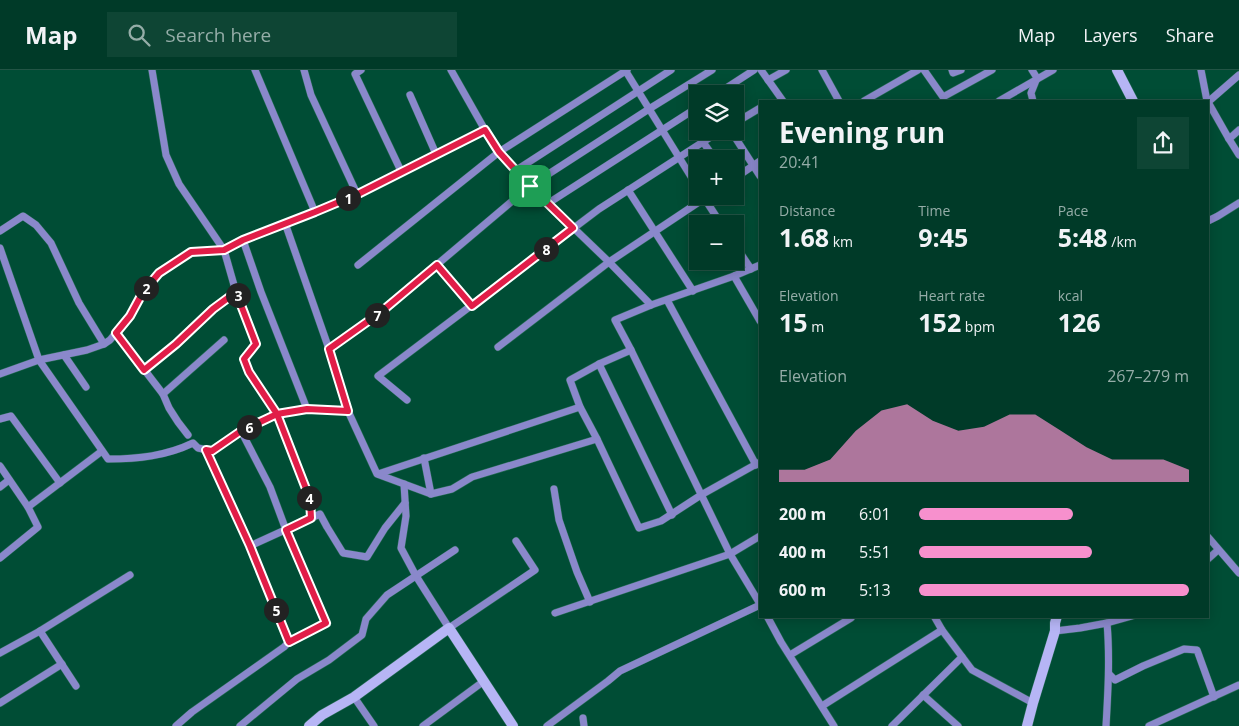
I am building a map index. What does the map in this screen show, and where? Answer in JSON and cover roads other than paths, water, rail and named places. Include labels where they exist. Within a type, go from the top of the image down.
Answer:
[{"type":"main road","points":[[1117,70],[1132,100]]},
{"type":"main road","points":[[1027,726],[1054,622]]},
{"type":"main road","points":[[309,726],[322,715],[354,697],[449,628],[513,726]]},
{"type":"street","points":[[152,70],[166,155],[179,184],[224,250],[236,292],[256,344],[244,359],[249,372],[277,414],[310,499],[311,518]]},
{"type":"street","points":[[255,70],[315,212]]},
{"type":"street","points":[[304,70],[311,95],[358,194]]},
{"type":"street","points":[[361,70],[356,74],[401,171]]},
{"type":"street","points":[[450,70],[499,152],[515,171],[609,262],[651,306]]},
{"type":"street","points":[[358,264],[499,152],[626,70],[689,174]]},
{"type":"street","points":[[515,171],[671,70]]},
{"type":"street","points":[[329,349],[381,312],[530,186],[712,70]]},
{"type":"street","points":[[731,85],[754,70]]},
{"type":"street","points":[[761,70],[781,99]]},
{"type":"street","points":[[768,80],[786,70]]},
{"type":"street","points":[[822,70],[838,100]]},
{"type":"street","points":[[866,100],[918,70]]},
{"type":"street","points":[[924,70],[943,97],[992,70]]},
{"type":"street","points":[[952,70],[954,73],[961,70]]},
{"type":"street","points":[[1032,70],[1037,78]]},
{"type":"street","points":[[1002,100],[1053,70]]},
{"type":"street","points":[[1202,70],[1207,100]]},
{"type":"street","points":[[1209,100],[1239,75]]},
{"type":"street","points":[[1033,100],[1031,93],[1037,78]]},
{"type":"street","points":[[410,95],[436,154]]},
{"type":"street","points":[[1209,105],[1239,155]]},
{"type":"street","points":[[744,117],[759,109]]},
{"type":"street","points":[[548,204],[689,113]]},
{"type":"street","points":[[0,374],[39,360],[87,350],[104,344],[110,340],[130,316],[143,292],[159,273],[191,252],[224,250],[243,240],[358,194],[485,130]]},
{"type":"street","points":[[1229,139],[1239,130]]},
{"type":"street","points":[[406,400],[378,376],[573,228],[706,140]]},
{"type":"street","points":[[738,140],[757,163],[744,172]]},
{"type":"street","points":[[703,142],[709,150]]},
{"type":"street","points":[[628,190],[693,291]]},
{"type":"street","points":[[1209,220],[1239,203]]},
{"type":"street","points":[[498,347],[609,262],[693,205]]},
{"type":"street","points":[[0,231],[23,216],[36,225],[51,243],[78,303],[104,344]]},
{"type":"street","points":[[285,223],[329,349],[348,411],[377,474],[432,494],[452,489],[472,477],[598,438]]},
{"type":"street","points":[[243,240],[261,292],[307,409]]},
{"type":"street","points":[[0,248],[39,360],[108,459],[152,457],[180,449],[192,443],[198,448],[212,451],[241,431],[277,414],[307,409],[348,411]]},
{"type":"street","points":[[744,258],[751,269]]},
{"type":"street","points":[[437,265],[472,306]]},
{"type":"street","points":[[759,265],[615,320],[730,554],[759,603]]},
{"type":"street","points":[[734,276],[759,319]]},
{"type":"street","points":[[144,370],[176,344],[213,309],[236,292]]},
{"type":"street","points":[[631,350],[599,364],[570,380],[580,407],[598,438],[639,528],[661,522],[702,495],[758,463],[667,300]]},
{"type":"street","points":[[116,333],[163,394],[174,415],[188,435]]},
{"type":"street","points":[[163,394],[224,340]]},
{"type":"street","points":[[64,355],[86,388]]},
{"type":"street","points":[[599,364],[672,515]]},
{"type":"street","points":[[377,474],[580,407]]},
{"type":"street","points":[[0,419],[11,416],[60,483]]},
{"type":"street","points":[[176,726],[192,712],[289,642],[326,623],[286,530],[270,487],[241,431]]},
{"type":"street","points":[[206,450],[250,546],[289,642]]},
{"type":"street","points":[[28,508],[102,451]]},
{"type":"street","points":[[424,458],[432,494]]},
{"type":"street","points":[[0,466],[28,508],[38,527],[0,558]]},
{"type":"street","points":[[0,487],[9,480]]},
{"type":"street","points":[[404,484],[406,516],[401,548],[416,576],[449,628],[535,570],[516,541]]},
{"type":"street","points":[[554,489],[559,520],[577,572],[590,602]]},
{"type":"street","points":[[250,546],[320,514],[343,553],[367,557],[385,528],[405,504]]},
{"type":"street","points":[[555,613],[730,554],[759,537]]},
{"type":"street","points":[[1209,538],[1239,573]]},
{"type":"street","points":[[240,726],[298,679],[329,660],[362,635],[366,619],[387,595],[455,550]]},
{"type":"street","points":[[1209,558],[1218,550]]},
{"type":"street","points":[[0,653],[40,631],[130,575]]},
{"type":"street","points":[[547,726],[620,671],[759,605]]},
{"type":"street","points":[[768,618],[834,726]]},
{"type":"street","points":[[790,656],[851,618]]},
{"type":"street","points":[[935,618],[972,670],[1033,703]]},
{"type":"street","points":[[1054,622],[1080,628],[1125,618]]},
{"type":"street","points":[[1106,726],[1107,623]]},
{"type":"street","points":[[822,706],[942,630]]},
{"type":"street","points":[[40,631],[76,686]]},
{"type":"street","points":[[1108,674],[1115,680],[1184,649],[1197,650],[1214,697]]},
{"type":"street","points":[[892,726],[962,657]]},
{"type":"street","points":[[0,703],[62,664]]},
{"type":"street","points":[[423,726],[484,681]]},
{"type":"street","points":[[1149,726],[1239,685]]},
{"type":"street","points":[[923,695],[958,726]]},
{"type":"street","points":[[354,697],[374,726]]}]
